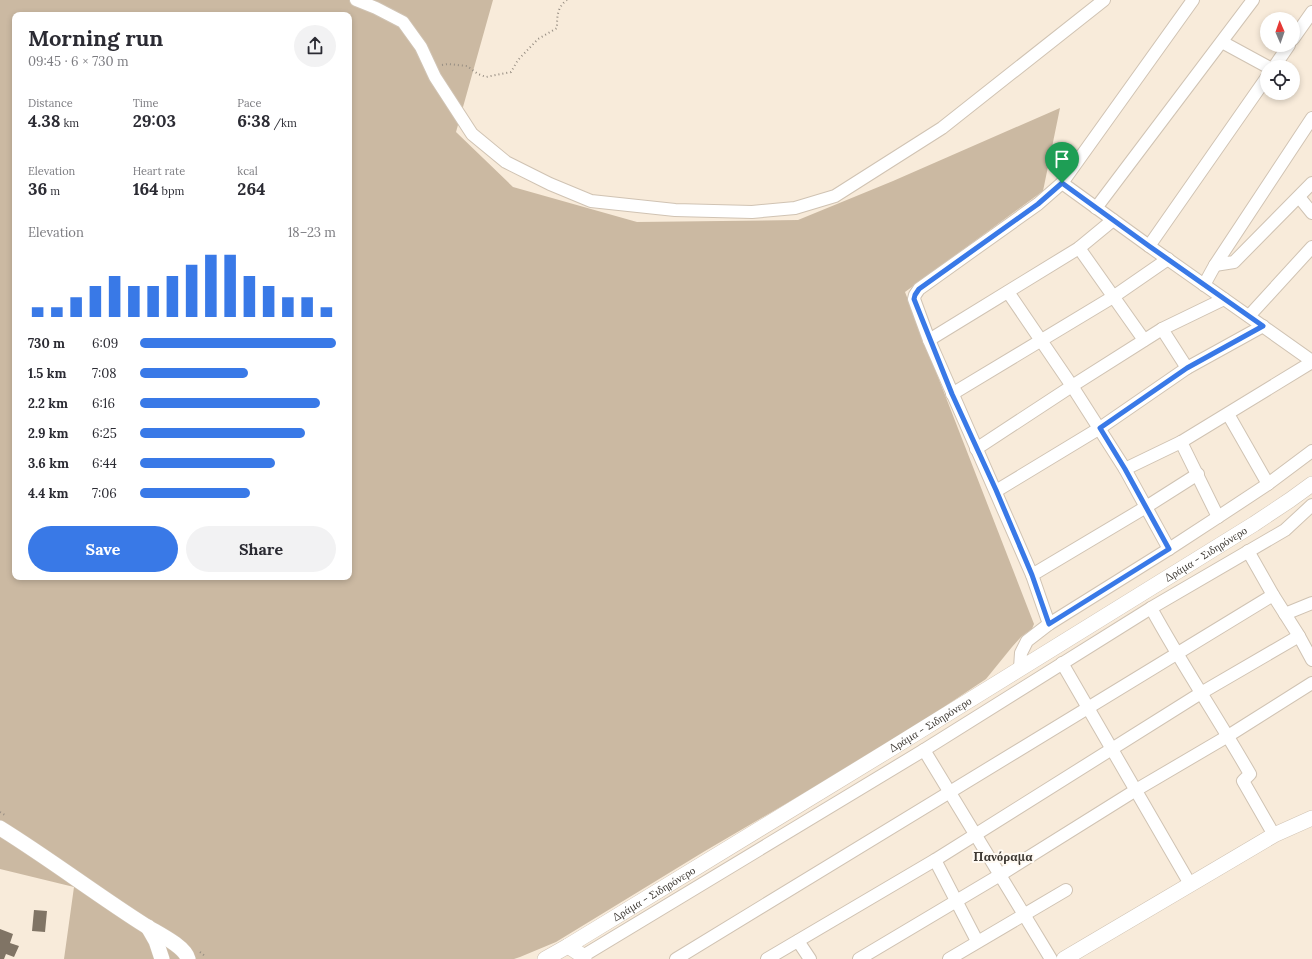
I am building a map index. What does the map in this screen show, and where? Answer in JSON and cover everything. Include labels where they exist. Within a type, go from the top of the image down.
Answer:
[{"type":"street","points":[[356,0],[376,8],[403,22],[421,47],[435,77],[472,134],[506,162],[550,184],[591,201],[675,210],[752,212],[796,208],[835,196],[942,128],[1104,0]]},
{"type":"street","points":[[1049,624],[1032,575],[996,490],[952,394],[914,299],[916,292],[1038,204],[1062,183],[1193,0]]},
{"type":"street","points":[[1096,208],[1253,0]]},
{"type":"street","points":[[1300,29],[1312,12]]},
{"type":"street","points":[[1222,42],[1260,63]]},
{"type":"street","points":[[1149,246],[1260,87]]},
{"type":"street","points":[[1204,284],[1312,118]]},
{"type":"street","points":[[1062,183],[1312,362],[1181,442],[1125,469]]},
{"type":"street","points":[[1215,265],[1234,262],[1312,183]]},
{"type":"street","points":[[1299,197],[1312,213]]},
{"type":"street","points":[[930,340],[1079,248],[1113,220]]},
{"type":"street","points":[[1249,316],[1312,247]]},
{"type":"street","points":[[1079,248],[1144,340]]},
{"type":"street","points":[[952,394],[1114,296],[1168,259]]},
{"type":"street","points":[[1008,292],[1100,428],[1125,469],[1169,549]]},
{"type":"street","points":[[976,448],[1162,329],[1224,299]]},
{"type":"street","points":[[996,490],[1100,428],[1187,368],[1263,326]]},
{"type":"street","points":[[1162,329],[1187,368]]},
{"type":"street","points":[[1228,414],[1268,484]]},
{"type":"street","points":[[1181,442],[1218,517]]},
{"type":"street","points":[[1020,668],[1021,653],[1027,641],[1049,624],[1218,517],[1268,484],[1312,451]]},
{"type":"street","points":[[1032,575],[1198,474]]},
{"type":"street","name":"Δράμα - Σιδηρόνερο","points":[[545,959],[889,750],[1254,524],[1312,484]]},
{"type":"street","points":[[568,946],[583,958],[924,750],[1152,608],[1285,530],[1312,505]]},
{"type":"street","points":[[1248,551],[1312,660]]},
{"type":"street","points":[[676,959],[1273,595]]},
{"type":"street","points":[[1285,614],[1312,603]]},
{"type":"street","points":[[1152,608],[1176,654],[1228,736],[1250,774],[1243,782],[1274,835]]},
{"type":"street","points":[[767,959],[935,860],[1201,693],[1299,636]]},
{"type":"street","points":[[1062,664],[1113,749],[1190,884]]},
{"type":"street","points":[[858,959],[955,900],[1000,875],[1312,683]]},
{"type":"street","points":[[924,750],[1051,959]]},
{"type":"street","points":[[1064,959],[1274,835],[1312,818]]},
{"type":"street","points":[[0,828],[148,927],[168,938],[189,958]]},
{"type":"street","points":[[935,860],[977,942]]},
{"type":"street","points":[[949,959],[1066,890]]},
{"type":"street","points":[[148,927],[156,940],[162,959]]},
{"type":"street","points":[[798,941],[810,959]]},
{"type":"path","points":[[431,68],[448,64],[467,66],[478,74],[486,77],[512,72],[518,60],[538,39],[557,28],[559,9],[567,0]]},
{"type":"shaded area","points":[[0,0],[493,0],[456,132],[513,187],[637,222],[798,220],[893,181],[1060,108],[1043,191],[905,292],[1034,624],[1032,629],[1021,637],[986,679],[890,743],[705,851],[556,942],[514,959],[64,959],[74,887],[0,869]]},
{"type":"building","points":[[34,910],[47,911],[45,932],[32,931]]},
{"type":"building","points":[[0,929],[13,934],[10,943],[19,946],[14,957],[6,954],[4,959],[0,959]]},
{"type":"district","name":"Πανόραμα","points":[[1003,856]]},
{"type":"route","points":[[1062,183],[1263,326],[1187,368],[1100,428],[1125,469],[1169,549],[1049,624],[1032,575],[996,490],[952,394],[914,299],[916,292],[919,289],[1038,204],[1062,183]]}]
